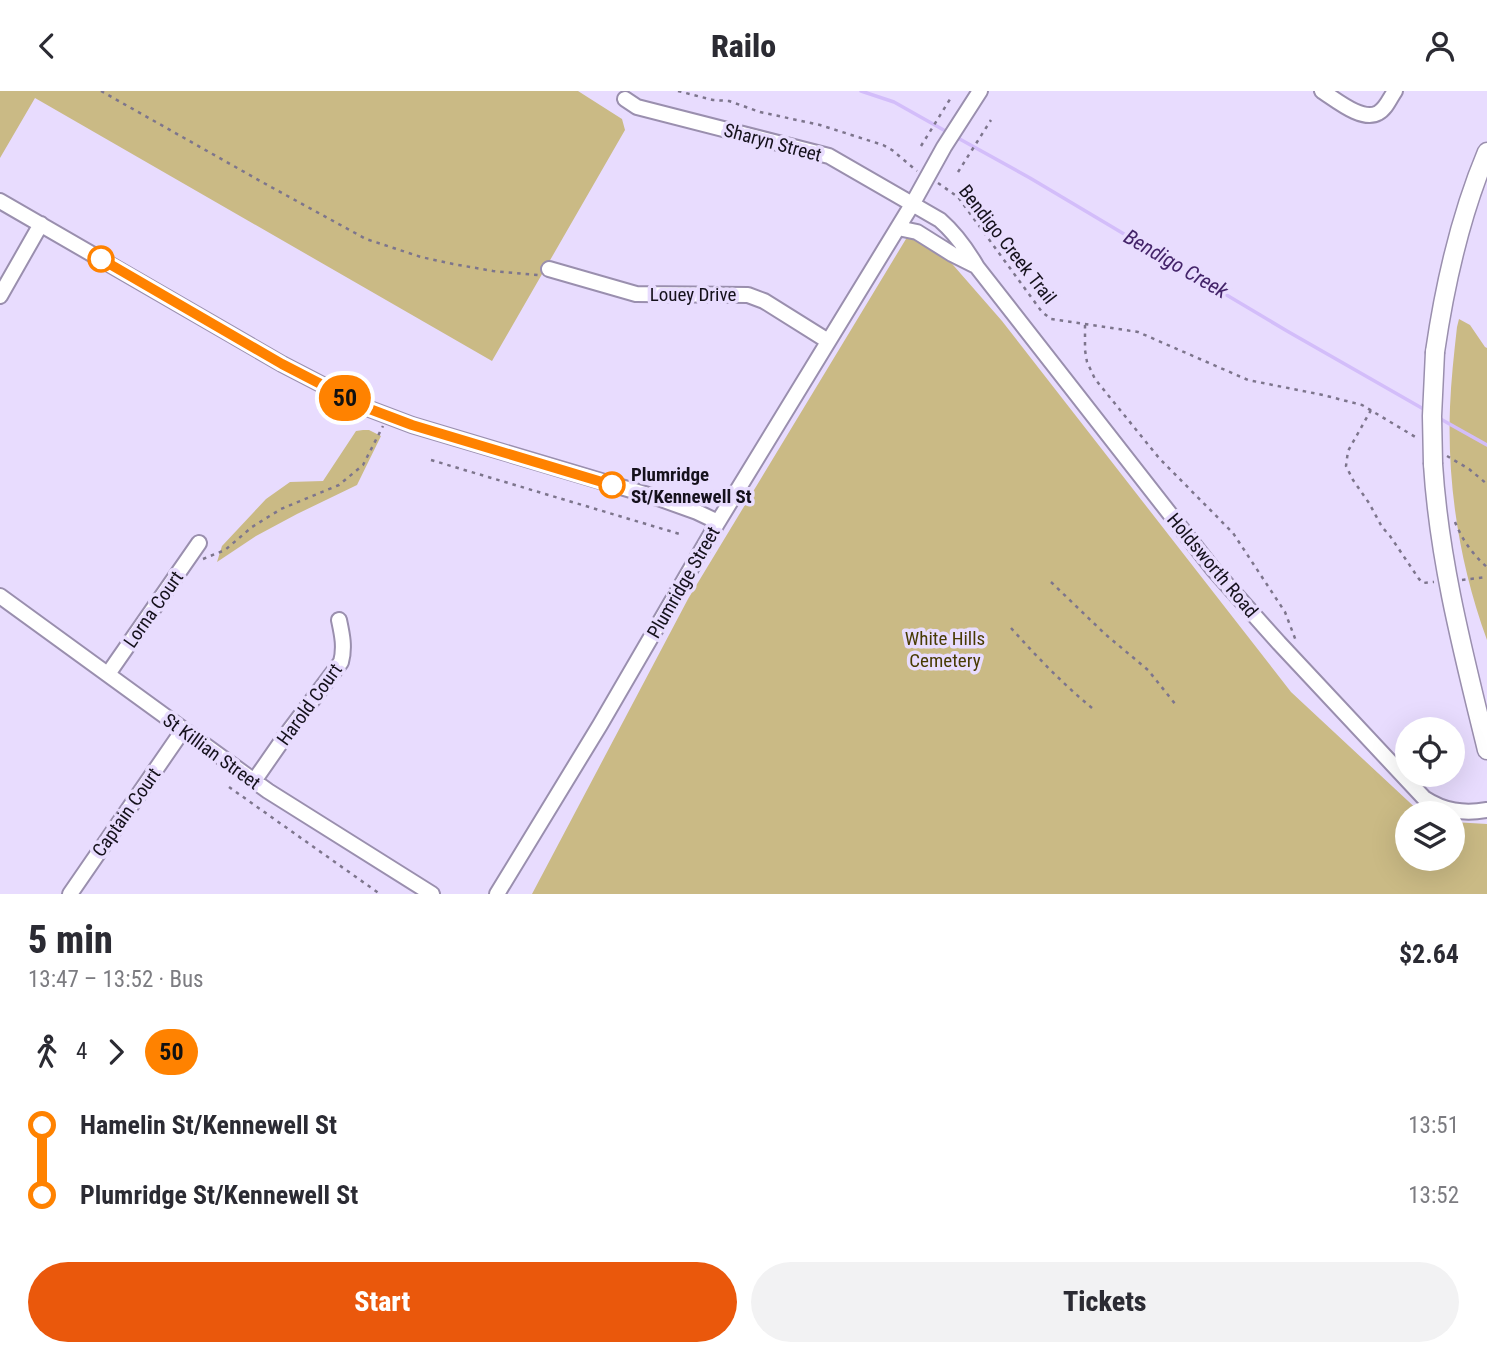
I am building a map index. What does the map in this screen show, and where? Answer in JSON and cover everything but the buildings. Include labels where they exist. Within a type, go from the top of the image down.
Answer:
[{"type":"main road","points":[[1487,152],[1456,241],[1442,309],[1432,408],[1438,459],[1440,536],[1487,750]]},
{"type":"main road","points":[[1458,624],[1487,708]]},
{"type":"street","name":"Plumridge Street","points":[[497,894],[600,725],[718,522],[980,91]]},
{"type":"street","points":[[1322,91],[1355,112],[1372,115],[1382,110],[1395,91]]},
{"type":"street","name":"Sharyn Street","points":[[625,99],[637,107],[829,156],[913,203]]},
{"type":"street","points":[[0,201],[282,364],[387,417],[658,498],[718,522]]},
{"type":"street","name":"Holdsworth Road","points":[[913,203],[953,231],[977,267],[1213,569],[1417,792],[1432,803],[1449,810],[1487,810]]},
{"type":"street","points":[[0,296],[41,224]]},
{"type":"street","name":"Holdsworth Road","points":[[898,227],[917,232],[977,267]]},
{"type":"street","name":"Louey Drive","points":[[546,272],[636,294],[748,295],[764,301],[828,341]]},
{"type":"street","name":"Lorna Court","points":[[108,674],[199,544]]},
{"type":"street","name":"St Killian Street","points":[[0,596],[254,782],[432,894]]},
{"type":"street","name":"Harold Court","points":[[254,782],[341,662],[343,643],[339,620]]},
{"type":"street","name":"Captain Court","points":[[69,894],[183,730]]},
{"type":"path","points":[[101,91],[366,239],[421,257],[453,264],[493,271],[546,272]]},
{"type":"path","points":[[678,91],[729,101],[883,145],[922,174]]},
{"type":"path","points":[[921,146],[952,96]]},
{"type":"path","points":[[958,171],[991,120]]},
{"type":"path","name":"Bendigo Creek Trail","points":[[934,181],[958,197],[1042,313],[1051,319],[1138,333],[1248,380],[1362,405],[1423,442]]},
{"type":"path","points":[[1085,325],[1087,362],[1095,379],[1159,458],[1233,533],[1285,612],[1300,650]]},
{"type":"path","points":[[1371,410],[1348,451],[1346,466],[1382,527],[1419,579],[1427,583],[1438,582]]},
{"type":"path","points":[[189,557],[200,561],[225,551],[252,527],[281,509],[339,485],[363,465],[387,417]]},
{"type":"path","points":[[1438,459],[1469,469],[1487,484]]},
{"type":"path","points":[[431,460],[683,535]]},
{"type":"path","points":[[1453,519],[1467,546],[1487,567]]},
{"type":"path","points":[[1460,580],[1487,577]]},
{"type":"path","points":[[1051,582],[1105,634],[1148,670],[1176,705]]},
{"type":"path","points":[[1011,628],[1042,663],[1093,708]]},
{"type":"path","points":[[229,787],[380,894]]},
{"type":"green space","points":[[0,91],[578,91],[622,119],[625,130],[492,361],[35,98],[0,158]]},
{"type":"green space","name":"White Hills Cemetery","points":[[909,234],[947,258],[1002,321],[1291,692],[1408,801],[1395,801],[1395,871],[1465,871],[1465,823],[1487,824],[1487,894],[532,894],[688,599]]},
{"type":"green space","points":[[1459,319],[1470,325],[1487,348],[1487,640],[1469,583],[1453,496],[1450,407]]},
{"type":"green space","points":[[369,430],[381,436],[357,485],[256,536],[217,562],[222,546],[266,499],[290,482],[323,481],[356,431]]},
{"type":"waterway","name":"Bendigo Creek","points":[[861,91],[894,102],[949,133]]},
{"type":"waterway","name":"Bendigo Creek","points":[[956,137],[1427,411]]},
{"type":"waterway","name":"Bendigo Creek","points":[[1437,417],[1487,445]]},
{"type":"bus line","name":"50","points":[[101,259],[282,364],[387,417],[612,485]]},
{"type":"place","name":"Plumridge St/Kennewell St","points":[[612,485]]}]
